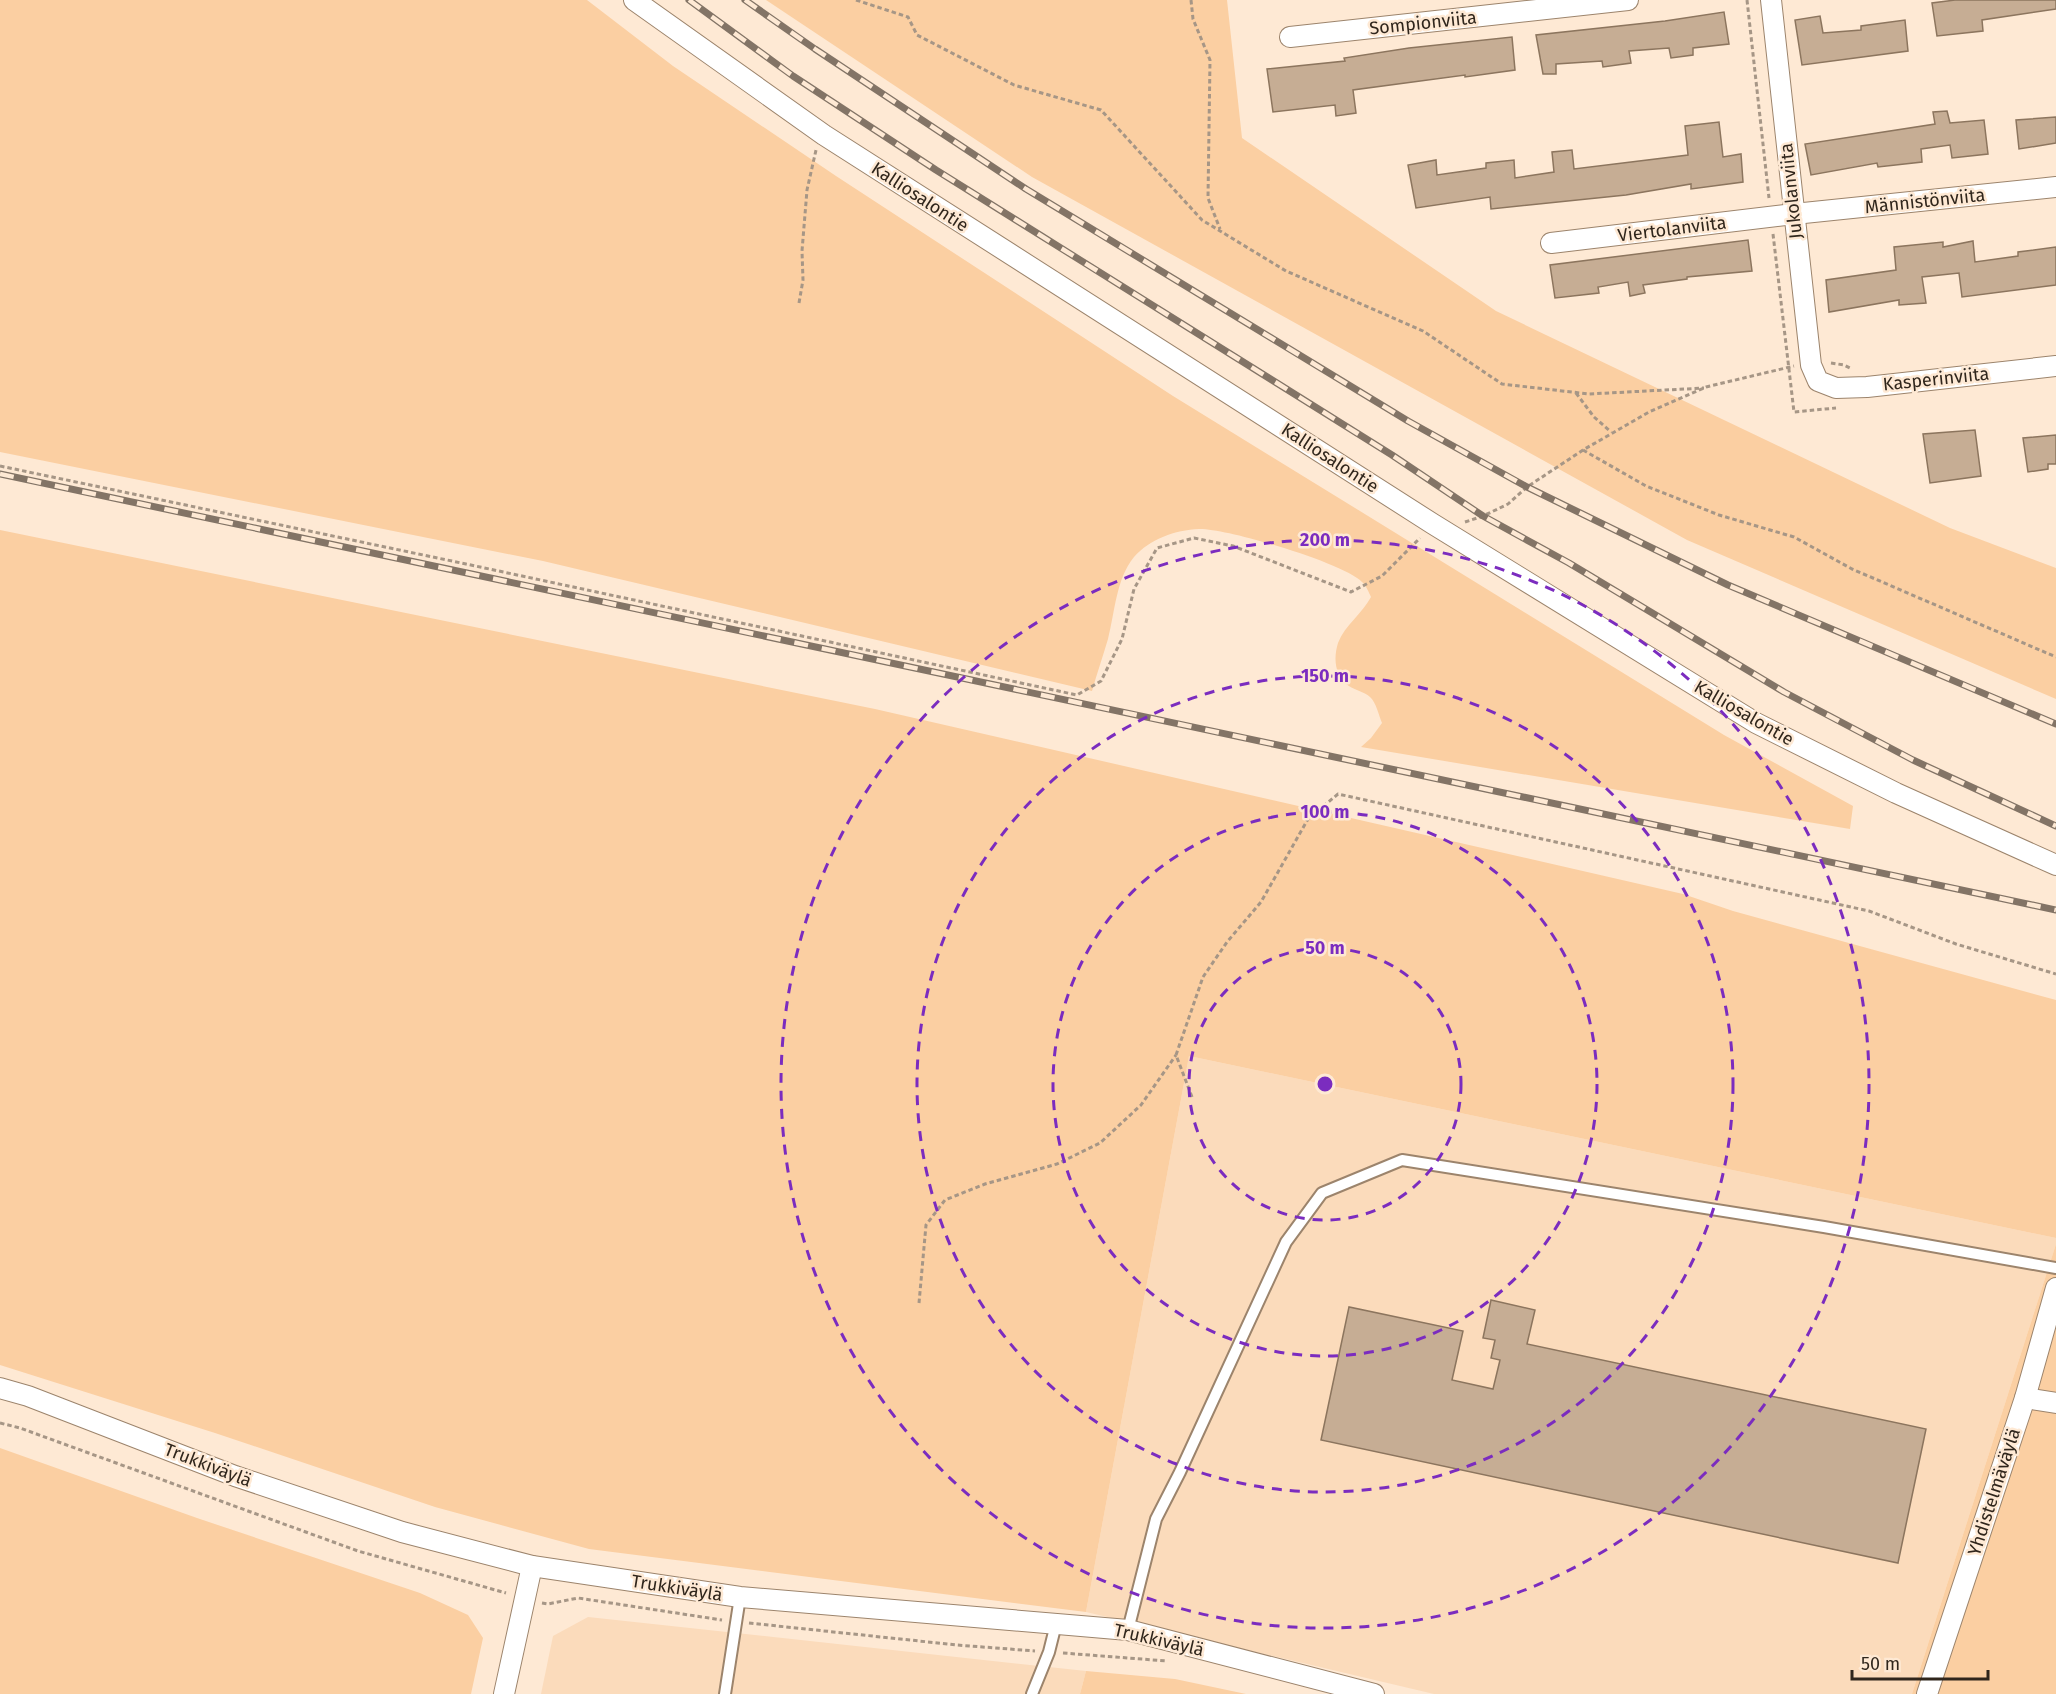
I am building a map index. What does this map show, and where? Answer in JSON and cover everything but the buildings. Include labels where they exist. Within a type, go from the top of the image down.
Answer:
[{"type":"street","name":"Kalliosalontie","points":[[634,0],[824,135],[1433,524],[1756,723],[1896,793],[2056,865]]},
{"type":"street","name":"Sompionviita","points":[[1290,38],[1628,0]]},
{"type":"street","name":"Jukolanviita","points":[[1771,0],[1811,365],[1818,381]]},
{"type":"street","name":"Männistönviita","points":[[1794,214],[2056,187]]},
{"type":"street","name":"Viertolanviita","points":[[1551,243],[1794,214]]},
{"type":"street","name":"Kasperinviita","points":[[1818,381],[1836,388],[1867,387],[2056,366]]},
{"type":"street","name":"Yhdistelmäväylä","points":[[1927,1694],[2025,1398],[2056,1288]]},
{"type":"street","name":"Trukkiväylä","points":[[0,1388],[28,1396],[246,1480],[402,1532],[532,1566],[740,1597],[1128,1630],[1374,1694]]},
{"type":"street","points":[[2025,1398],[2056,1403]]},
{"type":"street","points":[[504,1694],[532,1566]]},
{"type":"lane","points":[[1128,1630],[1156,1519],[1286,1242],[1322,1193],[1402,1160],[2056,1268]]},
{"type":"lane","points":[[724,1694],[740,1597]]},
{"type":"lane","points":[[1032,1694],[1049,1652],[1056,1624]]},
{"type":"path","points":[[856,0],[908,17],[917,36],[1014,85],[1101,110],[1202,220],[1286,271],[1424,331],[1502,384],[1589,394],[1706,387]]},
{"type":"path","points":[[1191,0],[1193,19],[1210,60],[1208,198],[1221,231]]},
{"type":"path","points":[[0,466],[1077,695],[1101,681],[1122,639],[1134,589],[1157,548],[1194,538],[1233,546],[1351,592],[1382,576],[1433,524],[1467,522],[1508,504],[1527,487],[1583,450],[1649,412],[1706,387],[1788,367],[1747,0]]},
{"type":"path","points":[[799,303],[803,280],[801,251],[807,190],[814,153],[824,135]]},
{"type":"path","points":[[1575,391],[1594,417],[1612,433]]},
{"type":"path","points":[[1583,450],[1647,486],[1719,515],[1794,537],[1852,569],[2056,657]]},
{"type":"path","points":[[919,1304],[926,1225],[945,1200],[985,1184],[1057,1164],[1100,1143],[1141,1105],[1176,1055],[1203,977],[1227,942],[1261,902],[1308,819],[1338,794],[1869,911],[1956,944],[2056,974]]},
{"type":"path","points":[[1176,1055],[1192,1097]]},
{"type":"shaded area","points":[[0,0],[587,0],[673,66],[836,176],[1173,396],[1724,735],[1853,806],[1850,829],[1361,747],[1382,723],[1372,699],[1349,686],[1341,678],[1336,667],[1336,655],[1341,637],[1371,597],[1366,587],[1351,574],[1333,566],[1284,548],[1233,534],[1199,529],[1181,531],[1155,540],[1134,557],[1123,575],[1108,639],[1092,691],[543,561],[0,452]]},
{"type":"shaded area","points":[[766,0],[1227,0],[1242,138],[1496,311],[1950,528],[2056,568],[2056,699],[1687,540],[1032,177]]},
{"type":"shaded area","points":[[0,530],[875,709],[1683,894],[1733,911],[2056,1000],[2056,1238],[1189,1056],[1086,1612],[589,1549],[435,1507],[215,1433],[0,1365]]},
{"type":"shaded area","points":[[1189,1056],[2056,1238],[2056,1244],[1912,1694],[1434,1694],[1086,1612]]},
{"type":"shaded area","points":[[2056,1244],[2056,1694],[1912,1694]]},
{"type":"shaded area","points":[[0,1448],[197,1518],[420,1593],[468,1615],[483,1638],[471,1694],[0,1694]]},
{"type":"shaded area","points":[[588,1617],[1086,1671],[1080,1694],[541,1694],[553,1636]]},
{"type":"shaded area","points":[[1086,1671],[1175,1679],[1246,1694],[1080,1694]]},
{"type":"railway","points":[[689,0],[793,76],[936,170],[1392,455],[1483,516],[1569,563],[1784,692],[1913,760],[2056,826]]},
{"type":"railway","points":[[745,0],[1026,189],[1408,421],[1527,487],[1728,585],[2056,724]]},
{"type":"railway","points":[[0,474],[2056,910]]}]
